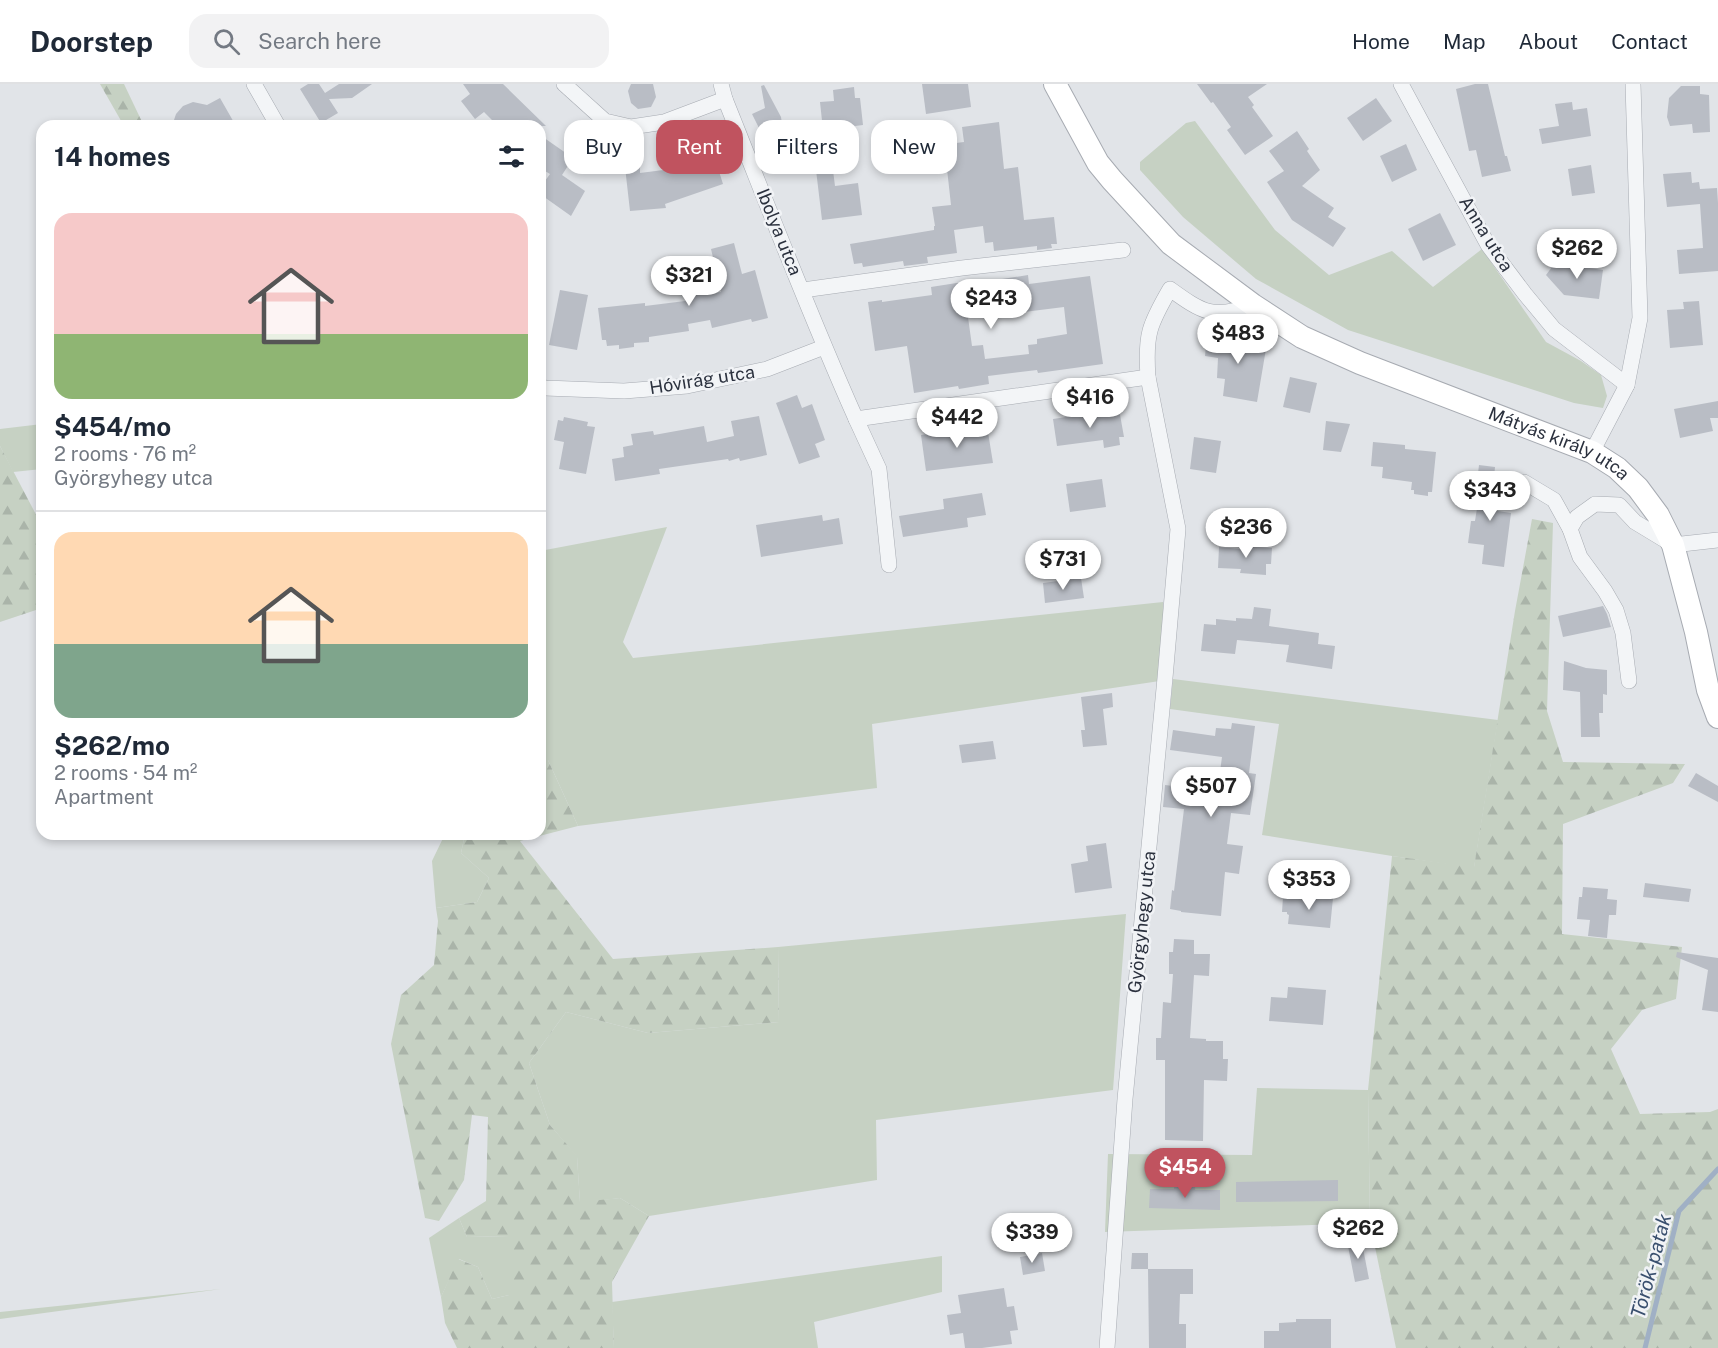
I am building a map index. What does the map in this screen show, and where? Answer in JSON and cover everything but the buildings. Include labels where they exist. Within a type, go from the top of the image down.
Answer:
[{"type":"main road","name":"Mátyás király utca","points":[[1055,84],[1098,163],[1170,244],[1253,305],[1302,337],[1360,363],[1592,452],[1617,468],[1638,488],[1658,515],[1673,544],[1708,690],[1718,717]]},
{"type":"street","points":[[254,84],[275,120]]},
{"type":"street","points":[[564,84],[605,121],[632,127],[664,122],[723,92]]},
{"type":"street","name":"Anna utca","points":[[1401,84],[1488,245],[1554,329],[1627,385]]},
{"type":"street","points":[[1592,452],[1627,385],[1640,318],[1633,84]]},
{"type":"street","name":"Ibolya utca","points":[[723,92],[824,347],[856,419]]},
{"type":"street","points":[[803,290],[962,268],[1123,250]]},
{"type":"street","name":"Györgyhegy utca","points":[[1107,1348],[1125,1099],[1178,528],[1149,377],[1148,334],[1154,317],[1170,289],[1196,308],[1218,314],[1236,312],[1253,305]]},
{"type":"street","name":"Hóvirág utca","points":[[546,388],[624,391],[687,386],[767,369],[824,347]]},
{"type":"street","points":[[889,565],[879,469],[856,419],[1149,377]]},
{"type":"street","points":[[1524,482],[1554,500],[1570,529],[1580,557],[1616,610],[1623,633],[1629,681]]},
{"type":"street","points":[[1570,529],[1577,516],[1595,504],[1619,505],[1635,522],[1673,544],[1718,540]]},
{"type":"green space","points":[[100,84],[124,84],[141,120],[121,120]]},
{"type":"green space","points":[[1195,121],[1275,230],[1329,275],[1392,251],[1433,287],[1482,249],[1546,342],[1601,375],[1607,396],[1603,408],[1574,403],[1348,330],[1256,279],[1183,217],[1140,170],[1140,162],[1186,123]]},
{"type":"green space","points":[[36,425],[36,470],[13,472],[0,446],[0,429]]},
{"type":"green space","points":[[0,446],[36,515],[36,610],[0,622]]},
{"type":"green space","points":[[1532,519],[1553,523],[1547,711],[1563,762],[1685,764],[1673,783],[1563,824],[1562,934],[1682,947],[1676,999],[1642,1010],[1611,1049],[1640,1114],[1710,1112],[1718,1109],[1718,1348],[1396,1348],[1370,1223],[1368,1090],[1392,856],[1474,867]]},
{"type":"green space","points":[[667,527],[623,642],[633,658],[1163,602],[1165,663],[1162,680],[1173,679],[872,724],[877,788],[578,826],[546,760],[546,550]]},
{"type":"green space","points":[[1173,679],[1498,720],[1474,868],[1262,835],[1279,724],[1170,709]]},
{"type":"green space","points":[[546,760],[548,760],[578,826],[546,834]]},
{"type":"green space","points":[[442,840],[464,840],[461,853],[489,878],[477,902],[436,908],[432,861]]},
{"type":"green space","points":[[464,840],[524,840],[520,841],[613,959],[778,947],[779,1022],[648,1033],[566,1012],[529,1063],[550,1125],[577,1156],[580,1202],[620,1198],[649,1216],[612,1282],[614,1348],[457,1348],[445,1323],[441,1297],[458,1259],[478,1267],[492,1299],[509,1295],[509,1236],[467,1237],[459,1218],[486,1201],[488,1117],[472,1115],[464,1180],[439,1221],[425,1218],[391,1044],[401,995],[434,965],[438,921],[436,908],[477,902],[489,878],[461,853]]},
{"type":"green space","points":[[1126,914],[1113,1090],[876,1120],[877,1180],[649,1216],[620,1198],[580,1203],[577,1157],[550,1125],[529,1063],[566,1012],[648,1033],[779,1022],[778,947]]},
{"type":"green space","points":[[1257,1088],[1368,1090],[1370,1223],[1105,1232],[1108,1154],[1252,1155]]},
{"type":"green space","points":[[459,1218],[467,1237],[509,1236],[509,1295],[492,1299],[478,1267],[459,1259],[441,1297],[429,1238]]},
{"type":"green space","points":[[942,1256],[942,1292],[814,1322],[818,1348],[614,1348],[612,1302]]},
{"type":"green space","points":[[221,1289],[0,1319],[0,1312]]},
{"type":"waterway","name":"Török-patak","points":[[1645,1348],[1679,1211],[1718,1169]]}]
